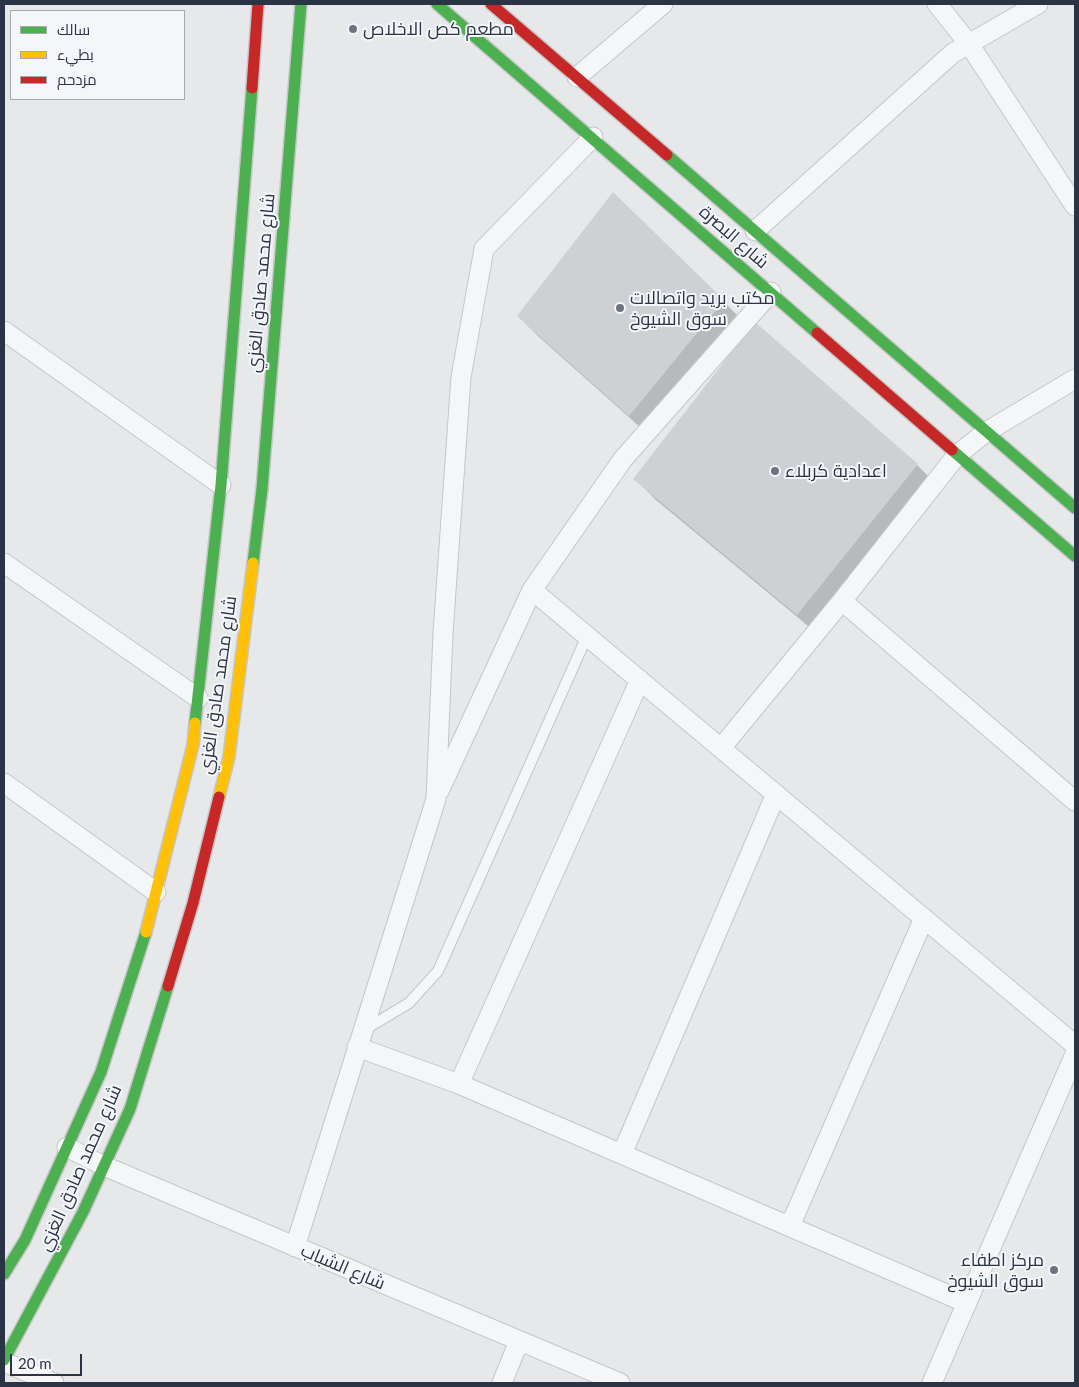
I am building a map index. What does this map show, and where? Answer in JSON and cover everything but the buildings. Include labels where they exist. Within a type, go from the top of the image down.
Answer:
[{"type":"main road","name":"شارع محمد صادق الغزي","points":[[4,1274],[25,1240],[101,1072],[150,919],[193,745],[221,485],[258,4]]},
{"type":"main road","name":"شارع محمد صادق الغزي","points":[[4,1361],[83,1212],[130,1109],[193,903],[229,757],[262,489],[301,4]]},
{"type":"main road","name":"شارع البصرة","points":[[437,4],[1075,556]]},
{"type":"main road","name":"شارع البصرة","points":[[491,4],[1075,508]]},
{"type":"street","points":[[577,77],[663,4]]},
{"type":"street","points":[[937,4],[969,44],[1075,206]]},
{"type":"street","points":[[756,231],[953,53],[1038,4]]},
{"type":"street","points":[[436,799],[443,633],[462,378],[484,249],[593,137]]},
{"type":"street","points":[[295,1247],[436,799],[532,590],[623,459],[771,292]]},
{"type":"street","points":[[4,330],[221,485]]},
{"type":"street","points":[[721,748],[842,601],[956,455],[986,432],[1075,379]]},
{"type":"street","points":[[4,563],[198,698]]},
{"type":"street","points":[[532,590],[1075,1045]]},
{"type":"street","points":[[842,601],[1075,801]]},
{"type":"street","points":[[458,1084],[640,680]]},
{"type":"street","points":[[4,783],[156,892]]},
{"type":"street","points":[[622,1154],[776,794]]},
{"type":"street","points":[[790,1226],[924,918]]},
{"type":"street","points":[[360,1039],[458,1084],[967,1303]]},
{"type":"street","points":[[932,1383],[1075,1054]]},
{"type":"street","name":"شارع الشباب","points":[[67,1147],[104,1166],[620,1383]]},
{"type":"street","points":[[502,1383],[519,1341]]},
{"type":"street","points":[[4,1361],[54,1383]]},
{"type":"lane","points":[[360,1039],[409,1003],[438,971],[587,636]]},
{"type":"traffic: fast","points":[[253,563],[262,489],[301,4]]},
{"type":"traffic: fast","points":[[437,4],[817,333]]},
{"type":"traffic: fast","points":[[195,723],[221,485],[252,88]]},
{"type":"traffic: fast","points":[[667,155],[1075,508]]},
{"type":"traffic: fast","points":[[952,450],[1075,556]]},
{"type":"traffic: fast","points":[[4,1274],[25,1240],[101,1072],[146,932]]},
{"type":"traffic: fast","points":[[4,1360],[83,1212],[130,1109],[168,986]]},
{"type":"traffic: slow","points":[[219,797],[229,757],[253,563]]},
{"type":"traffic: slow","points":[[146,932],[193,745],[195,723]]},
{"type":"traffic: jam","points":[[252,88],[258,4]]},
{"type":"traffic: jam","points":[[491,4],[667,155]]},
{"type":"traffic: jam","points":[[817,333],[952,450]]},
{"type":"traffic: jam","points":[[168,986],[193,903],[219,797]]},
{"type":"place","name":"مطعم كص الاخلاص","points":[[353,29]]},
{"type":"place","name":"مكتب بريد واتصالات سوق الشيوخ","points":[[620,308]]},
{"type":"place","name":"اعدادية كربلاء","points":[[775,471]]},
{"type":"place","name":"مركز اطفاء سوق الشيوخ","points":[[1054,1270]]}]
